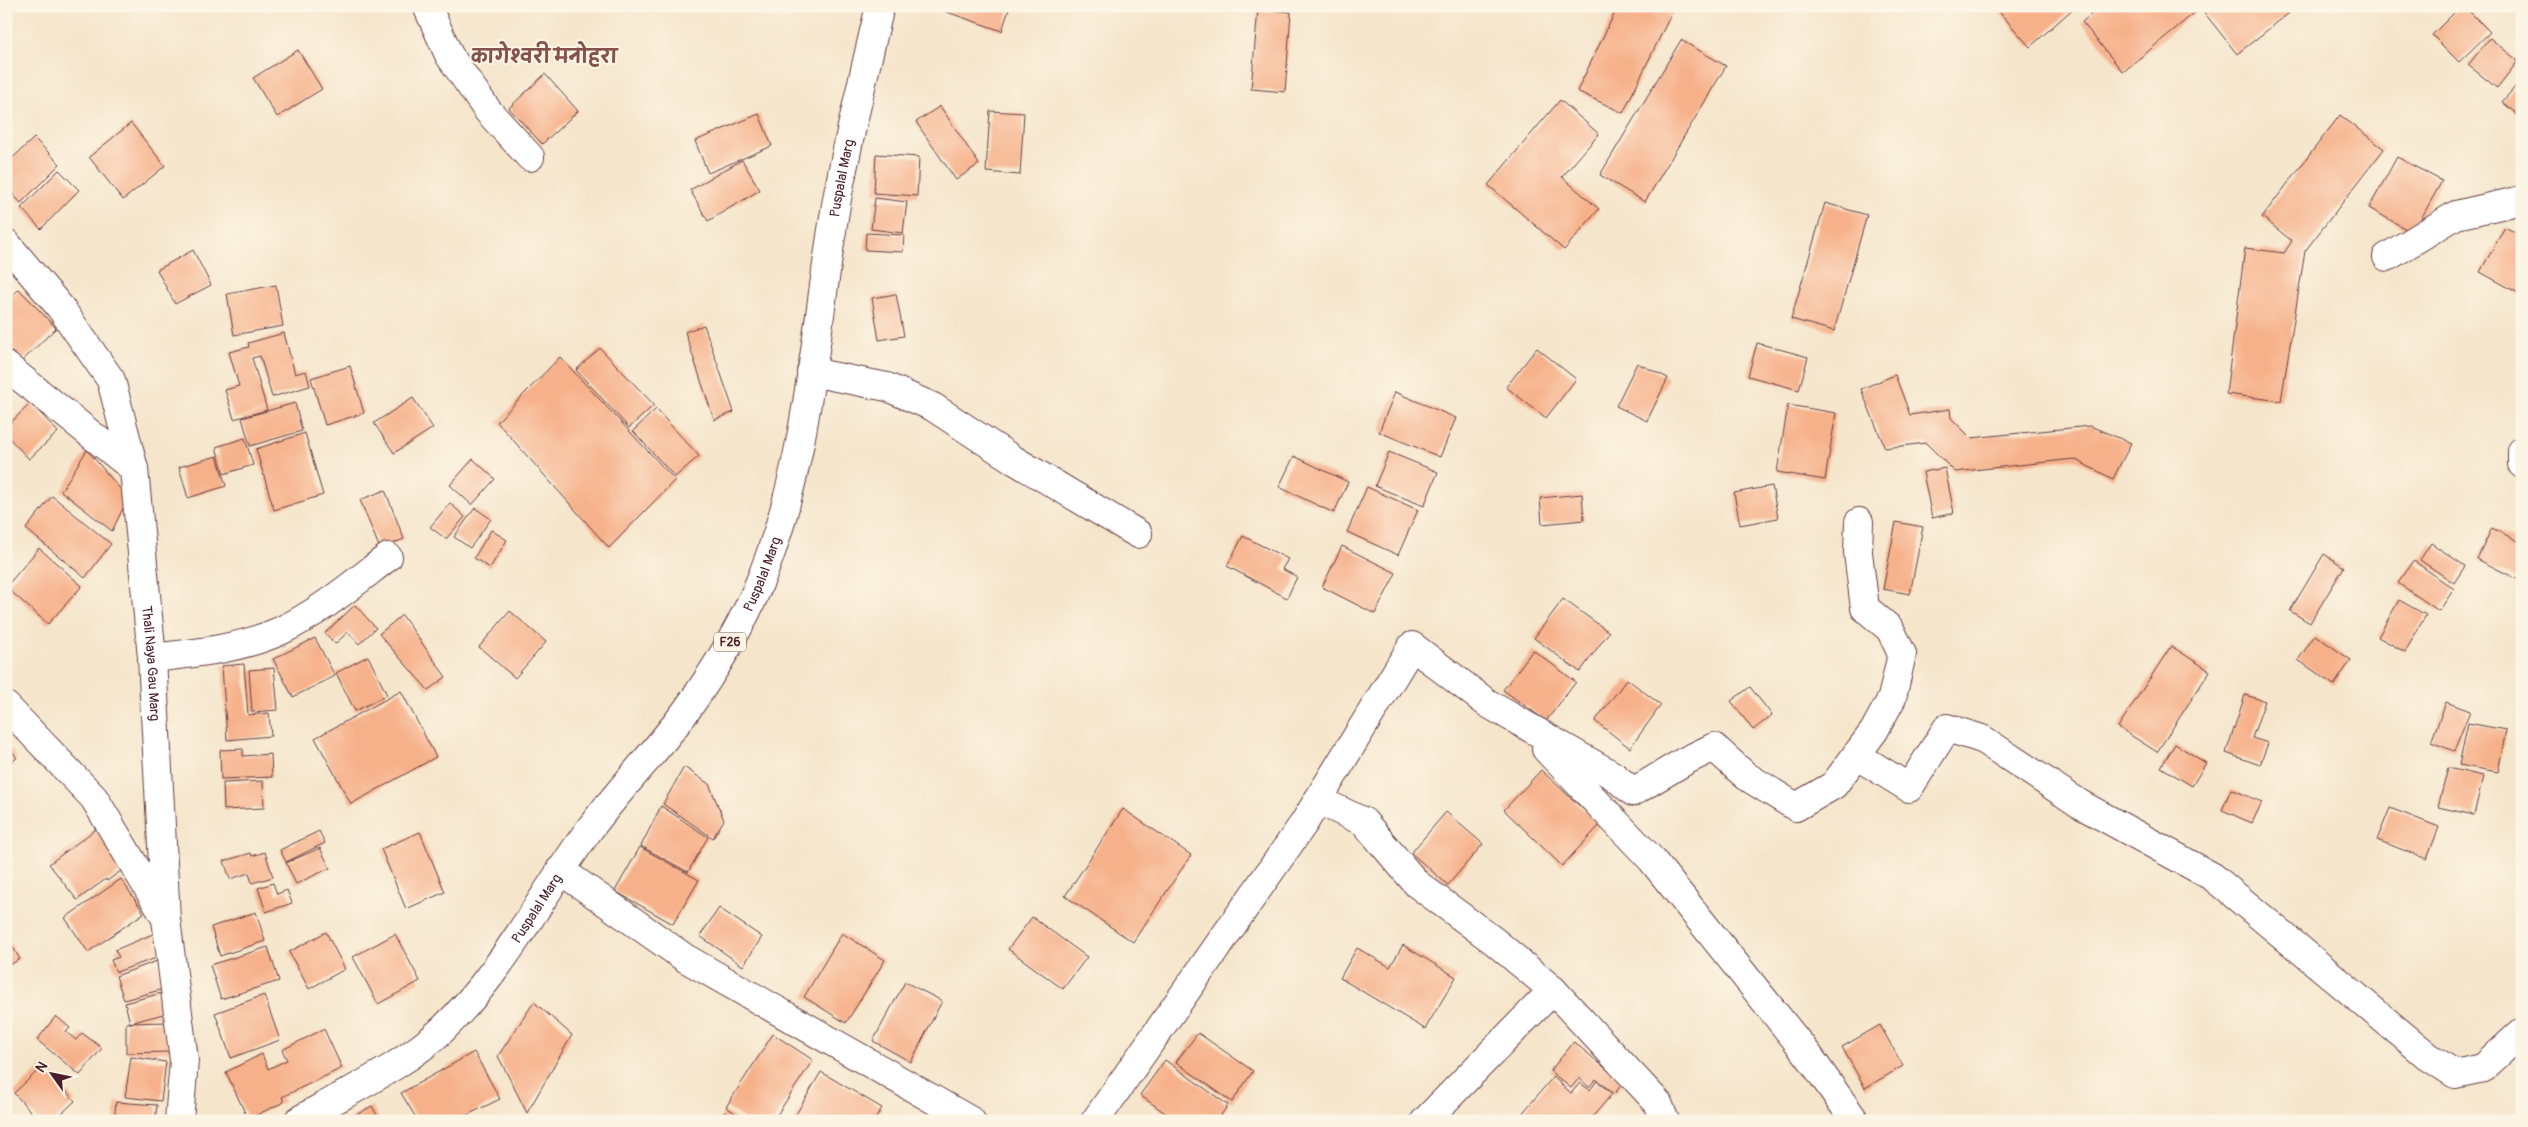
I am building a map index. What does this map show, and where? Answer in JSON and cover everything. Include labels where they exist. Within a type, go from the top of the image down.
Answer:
[{"type":"street","points":[[427,6],[449,55],[488,111],[530,157]]},
{"type":"street","name":"Puspalal Marg","points":[[298,1121],[408,1056],[440,1032],[475,996],[510,950],[560,870],[596,820],[685,711],[725,651],[753,598],[780,528],[800,442],[838,198],[880,6]]},
{"type":"street","points":[[2387,257],[2456,215],[2522,200]]},
{"type":"street","name":"Thali Naya Gau Marg","points":[[6,243],[60,307],[111,380],[134,469],[152,658],[166,919],[184,1060],[179,1121]]},
{"type":"street","points":[[6,366],[134,469]]},
{"type":"street","points":[[811,372],[887,387],[932,407],[1014,460],[1138,534]]},
{"type":"street","points":[[2522,452],[2522,464]]},
{"type":"street","points":[[1095,1121],[1318,800],[1412,646],[1487,703],[1614,776],[1632,792],[1685,761],[1714,747],[1746,776],[1796,807],[1834,785],[1874,731],[1892,698],[1902,654],[1890,629],[1865,608],[1858,553],[1859,522]]},
{"type":"street","points":[[152,658],[216,651],[280,632],[330,602],[388,557]]},
{"type":"street","points":[[6,706],[94,798],[166,919]]},
{"type":"street","points":[[1523,724],[1652,860],[1809,1056],[1855,1121]]},
{"type":"street","points":[[1856,756],[1910,788],[1947,728],[1982,739],[2080,804],[2213,877],[2429,1057],[2455,1074],[2483,1068],[2522,1032]]},
{"type":"street","points":[[1318,800],[1364,822],[1417,884],[1494,941],[1553,990],[1658,1103],[1665,1121]]},
{"type":"street","points":[[560,870],[685,958],[971,1121]]},
{"type":"street","points":[[1425,1121],[1553,990]]},
{"type":"building","points":[[939,6],[1010,6],[1002,31],[938,9]]},
{"type":"building","points":[[1618,6],[1675,6],[1623,113],[1577,91]]},
{"type":"building","points":[[1994,6],[2076,6],[2030,47]]},
{"type":"building","points":[[2101,6],[2197,6],[2199,9],[2123,72],[2082,22]]},
{"type":"building","points":[[2199,6],[2298,6],[2237,54]]},
{"type":"building","points":[[2461,6],[2464,6],[2490,32],[2459,62],[2432,35]]},
{"type":"building","points":[[1258,9],[1291,12],[1285,92],[1251,89]]},
{"type":"building","points":[[2490,38],[2518,61],[2497,88],[2468,65]]},
{"type":"building","points":[[1681,40],[1726,66],[1645,202],[1600,175]]},
{"type":"building","points":[[298,50],[322,89],[277,117],[253,78]]},
{"type":"building","points":[[545,74],[578,111],[542,144],[509,108]]},
{"type":"building","points":[[2522,79],[2522,118],[2502,102]]},
{"type":"building","points":[[1560,100],[1599,134],[1562,177],[1599,209],[1564,250],[1488,185]]},
{"type":"building","points":[[940,106],[979,164],[956,180],[916,122]]},
{"type":"building","points":[[990,111],[1024,113],[1020,175],[986,172]]},
{"type":"building","points":[[759,114],[772,146],[708,173],[695,141]]},
{"type":"building","points":[[2340,115],[2384,149],[2305,251],[2281,401],[2226,394],[2245,248],[2284,253],[2292,241],[2262,217]]},
{"type":"building","points":[[131,123],[165,166],[123,200],[89,157]]},
{"type":"building","points":[[34,138],[60,164],[21,203],[6,187],[6,164]]},
{"type":"building","points":[[876,154],[919,157],[917,196],[874,193]]},
{"type":"building","points":[[2397,157],[2442,181],[2413,233],[2369,208]]},
{"type":"building","points":[[742,160],[760,190],[708,221],[690,190]]},
{"type":"building","points":[[59,170],[79,190],[41,229],[21,208]]},
{"type":"building","points":[[875,198],[907,202],[903,233],[871,229]]},
{"type":"building","points":[[1825,203],[1867,215],[1834,331],[1791,319]]},
{"type":"building","points":[[2505,227],[2522,236],[2522,295],[2480,272]]},
{"type":"building","points":[[866,233],[904,235],[903,252],[865,250]]},
{"type":"building","points":[[193,250],[211,285],[175,304],[157,270]]},
{"type":"building","points":[[276,285],[283,326],[234,335],[227,294]]},
{"type":"building","points":[[19,289],[56,328],[21,362],[6,347],[6,301]]},
{"type":"building","points":[[896,294],[904,336],[879,340],[872,298]]},
{"type":"building","points":[[704,325],[734,412],[714,420],[685,332]]},
{"type":"building","points":[[284,333],[295,374],[306,371],[310,386],[272,397],[260,356],[252,358],[267,410],[234,419],[225,390],[239,386],[229,352],[249,347],[248,343]]},
{"type":"building","points":[[1757,343],[1808,357],[1799,390],[1748,376]]},
{"type":"building","points":[[600,348],[654,405],[629,428],[576,370]]},
{"type":"building","points":[[1537,348],[1576,379],[1546,418],[1506,387]]},
{"type":"building","points":[[560,357],[675,480],[609,548],[497,422]]},
{"type":"building","points":[[1637,363],[1668,378],[1647,421],[1616,406]]},
{"type":"building","points":[[350,366],[364,413],[325,425],[311,378]]},
{"type":"building","points":[[1895,375],[1910,415],[1950,409],[1951,418],[1971,438],[2090,426],[2131,443],[2113,479],[2074,459],[1955,472],[1926,443],[1885,448],[1861,389]]},
{"type":"building","points":[[1395,392],[1456,418],[1440,457],[1379,432]]},
{"type":"building","points":[[413,398],[433,428],[394,453],[374,423]]},
{"type":"building","points":[[31,403],[58,432],[29,459],[6,435],[6,427]]},
{"type":"building","points":[[295,403],[302,431],[250,446],[242,418]]},
{"type":"building","points":[[1788,405],[1836,413],[1825,480],[1777,472]]},
{"type":"building","points":[[656,409],[699,456],[675,477],[633,431]]},
{"type":"building","points":[[305,433],[323,495],[274,510],[256,449]]},
{"type":"building","points":[[245,438],[253,465],[224,474],[216,447]]},
{"type":"building","points":[[87,450],[128,498],[112,531],[61,491]]},
{"type":"building","points":[[1389,452],[1438,472],[1424,506],[1375,486]]},
{"type":"building","points":[[217,456],[226,486],[188,498],[179,467]]},
{"type":"building","points":[[1294,456],[1348,482],[1334,513],[1279,487]]},
{"type":"building","points":[[473,459],[495,479],[472,505],[450,485]]},
{"type":"building","points":[[1945,468],[1954,513],[1932,518],[1923,472]]},
{"type":"building","points":[[1772,486],[1778,518],[1740,525],[1734,493]]},
{"type":"building","points":[[1367,487],[1418,510],[1398,555],[1347,532]]},
{"type":"building","points":[[385,490],[404,539],[380,549],[360,500]]},
{"type":"building","points":[[1582,494],[1584,520],[1542,524],[1540,498]]},
{"type":"building","points":[[52,496],[111,544],[85,578],[26,529]]},
{"type":"building","points":[[450,503],[465,517],[446,539],[430,527]]},
{"type":"building","points":[[475,508],[491,519],[470,548],[454,537]]},
{"type":"building","points":[[1896,522],[1923,527],[1910,594],[1883,589]]},
{"type":"building","points":[[2492,528],[2522,543],[2521,581],[2477,559]]},
{"type":"building","points":[[491,530],[507,540],[490,568],[474,558]]},
{"type":"building","points":[[1243,536],[1288,559],[1282,569],[1297,577],[1287,598],[1227,566]]},
{"type":"building","points":[[2431,543],[2465,566],[2454,583],[2420,560]]},
{"type":"building","points":[[1342,546],[1396,573],[1375,614],[1322,587]]},
{"type":"building","points":[[39,548],[82,586],[48,624],[6,587]]},
{"type":"building","points":[[2324,554],[2344,567],[2310,623],[2290,611]]},
{"type":"building","points":[[2414,561],[2454,589],[2439,611],[2398,583]]},
{"type":"building","points":[[1563,599],[1609,632],[1580,672],[1534,638]]},
{"type":"building","points":[[2399,600],[2426,615],[2405,652],[2378,637]]},
{"type":"building","points":[[355,605],[376,628],[359,644],[348,632],[335,644],[325,633]]},
{"type":"building","points":[[510,611],[546,642],[515,678],[479,647]]},
{"type":"building","points":[[402,615],[446,677],[428,690],[379,634]]},
{"type":"building","points":[[2315,635],[2351,660],[2334,685],[2298,660]]},
{"type":"building","points":[[315,638],[335,676],[293,697],[273,659]]},
{"type":"building","points":[[2171,646],[2210,671],[2157,752],[2118,727]]},
{"type":"building","points":[[1533,650],[1576,682],[1546,721],[1503,690]]},
{"type":"building","points":[[368,656],[387,695],[355,711],[336,673]]},
{"type":"building","points":[[244,664],[248,715],[269,713],[271,736],[227,740],[222,666]]},
{"type":"building","points":[[274,668],[278,710],[252,712],[249,670]]},
{"type":"building","points":[[1627,679],[1661,705],[1630,748],[1595,721]]},
{"type":"building","points":[[1750,687],[1772,715],[1753,730],[1731,701]]},
{"type":"building","points":[[401,691],[436,757],[351,804],[315,738]]},
{"type":"building","points":[[2245,695],[2265,701],[2252,738],[2268,743],[2260,765],[2226,753]]},
{"type":"building","points":[[2446,702],[2470,711],[2454,751],[2431,742]]},
{"type":"building","points":[[2468,723],[2506,730],[2498,772],[2459,765]]},
{"type":"building","points":[[6,743],[17,758],[6,765]]},
{"type":"building","points":[[2175,744],[2206,763],[2192,786],[2161,767]]},
{"type":"building","points":[[243,749],[243,756],[271,754],[272,777],[221,779],[220,750]]},
{"type":"building","points":[[684,767],[709,784],[724,820],[713,838],[663,804]]},
{"type":"building","points":[[2448,768],[2483,776],[2474,815],[2438,807]]},
{"type":"building","points":[[1541,770],[1600,825],[1562,866],[1504,810]]},
{"type":"building","points":[[263,781],[264,808],[224,810],[223,783]]},
{"type":"building","points":[[2231,789],[2262,802],[2252,823],[2222,810]]},
{"type":"building","points":[[661,806],[708,837],[688,872],[641,846]]},
{"type":"building","points":[[2390,808],[2439,827],[2427,859],[2377,840]]},
{"type":"building","points":[[1123,809],[1191,855],[1133,942],[1065,896]]},
{"type":"building","points":[[1446,812],[1483,844],[1448,885],[1411,853]]},
{"type":"building","points":[[96,829],[125,868],[77,900],[49,864]]},
{"type":"building","points":[[319,831],[325,843],[286,862],[280,850]]},
{"type":"building","points":[[420,832],[445,892],[406,909],[381,849]]},
{"type":"building","points":[[640,847],[699,880],[673,924],[615,891]]},
{"type":"building","points":[[320,848],[330,868],[296,884],[286,863]]},
{"type":"building","points":[[265,852],[273,877],[252,883],[249,873],[230,879],[224,861],[251,853],[252,856]]},
{"type":"building","points":[[121,879],[144,913],[88,952],[65,918]]},
{"type":"building","points":[[273,883],[277,894],[287,890],[292,903],[266,912],[258,888]]},
{"type":"building","points":[[719,908],[762,937],[743,966],[700,936]]},
{"type":"building","points":[[256,912],[265,941],[220,956],[211,927]]},
{"type":"building","points":[[1032,917],[1087,957],[1063,989],[1008,949]]},
{"type":"building","points":[[326,932],[345,969],[309,989],[289,952]]},
{"type":"building","points":[[842,933],[885,960],[846,1023],[804,997]]},
{"type":"building","points":[[153,934],[162,956],[116,972],[111,960],[119,957],[115,950]]},
{"type":"building","points":[[395,934],[420,981],[378,1004],[353,957]]},
{"type":"building","points":[[6,936],[20,959],[6,967]]},
{"type":"building","points":[[1403,945],[1456,977],[1425,1029],[1340,978],[1357,948],[1390,967]]},
{"type":"building","points":[[268,947],[279,981],[221,999],[210,965]]},
{"type":"building","points":[[157,961],[167,988],[124,1000],[116,976]]},
{"type":"building","points":[[905,982],[942,1001],[911,1062],[873,1041]]},
{"type":"building","points":[[169,991],[174,1011],[130,1023],[125,1003]]},
{"type":"building","points":[[264,995],[280,1040],[231,1058],[215,1013]]},
{"type":"building","points":[[534,1002],[572,1035],[527,1113],[498,1056]]},
{"type":"building","points":[[56,1016],[70,1028],[66,1032],[76,1040],[82,1033],[102,1048],[80,1075],[37,1040]]},
{"type":"building","points":[[169,1022],[169,1052],[126,1053],[126,1023]]},
{"type":"building","points":[[1880,1025],[1903,1066],[1865,1088],[1842,1047]]},
{"type":"building","points":[[324,1029],[342,1068],[282,1097],[284,1102],[248,1119],[226,1072],[262,1054],[268,1069],[287,1060],[282,1050]]},
{"type":"building","points":[[1198,1033],[1253,1071],[1232,1102],[1176,1062]]},
{"type":"building","points":[[773,1034],[813,1060],[773,1121],[747,1121],[726,1107]]},
{"type":"building","points":[[1574,1042],[1623,1083],[1614,1094],[1596,1079],[1589,1087],[1579,1078],[1571,1088],[1550,1071]]},
{"type":"building","points":[[474,1052],[500,1099],[455,1121],[418,1121],[401,1093]]},
{"type":"building","points":[[131,1057],[166,1062],[161,1101],[125,1097]]},
{"type":"building","points":[[1165,1060],[1228,1105],[1217,1121],[1176,1121],[1140,1095]]},
{"type":"building","points":[[43,1066],[75,1101],[54,1121],[39,1121],[14,1093]]},
{"type":"building","points":[[821,1072],[882,1108],[874,1121],[792,1121]]},
{"type":"building","points":[[1553,1077],[1571,1093],[1580,1083],[1590,1090],[1597,1081],[1612,1094],[1589,1121],[1525,1121],[1520,1116]]},
{"type":"building","points":[[116,1102],[157,1105],[155,1121],[114,1121]]},
{"type":"building","points":[[372,1106],[380,1121],[345,1121]]},
{"type":"building","points":[[725,1112],[739,1121],[718,1121]]},
{"type":"district","name":"कागेश्वरी मनोहरा","points":[[544,57]]}]
